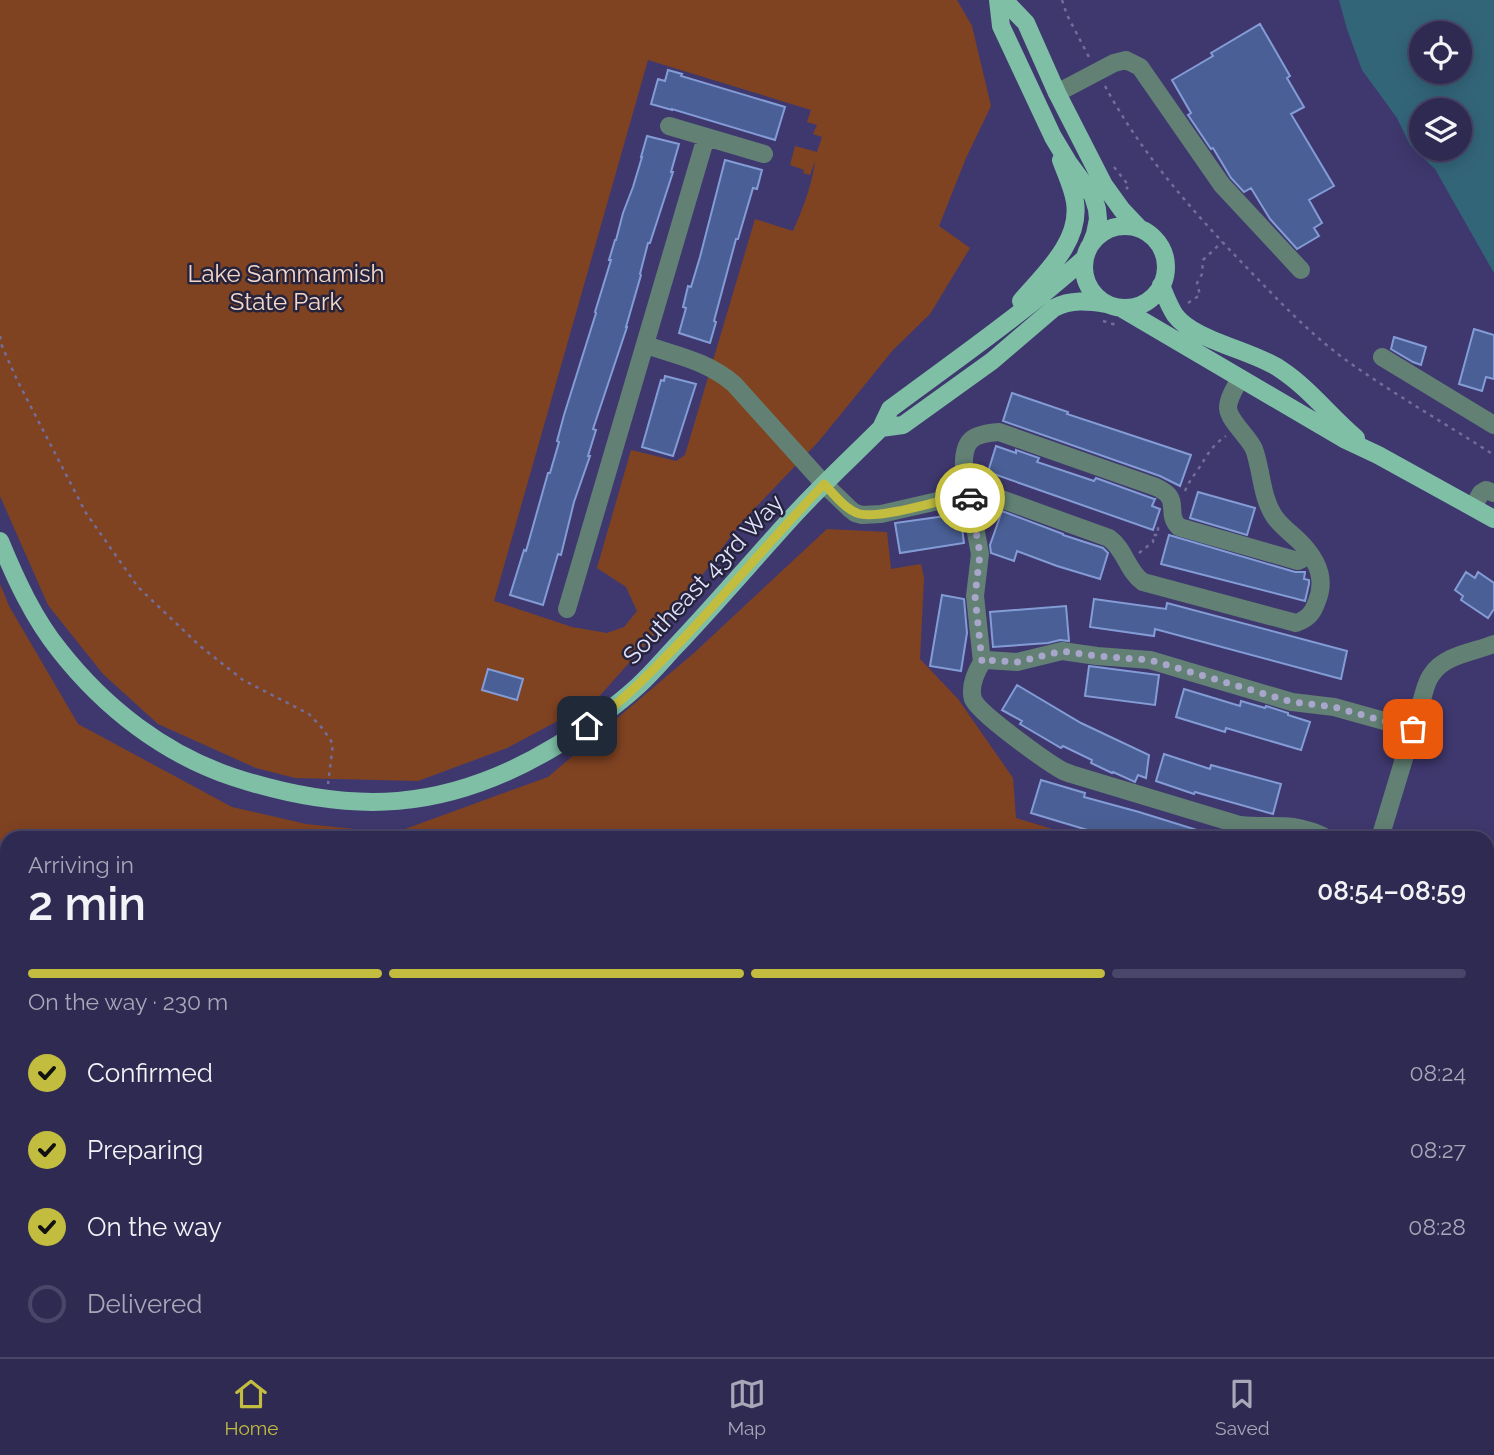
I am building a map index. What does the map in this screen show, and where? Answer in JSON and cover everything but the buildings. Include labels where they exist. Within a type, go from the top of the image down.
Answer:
[{"type":"main road","points":[[998,0],[1001,26],[1053,137],[1076,205],[1072,232],[1057,260],[999,328]]},
{"type":"main road","points":[[1004,0],[1026,23],[1057,93],[1104,185],[1140,229]]},
{"type":"main road","points":[[1053,137],[1093,196],[1098,219],[1084,268],[1090,289],[1112,315],[1142,321],[1344,439],[1494,519]]},
{"type":"main road","points":[[1088,251],[1098,236],[1107,230],[1129,226],[1152,236],[1165,259],[1165,272],[1154,295],[1144,303],[1112,315]]},
{"type":"main road","name":"Southeast 43rd Way","points":[[0,541],[23,593],[59,651],[113,708],[143,732],[193,762],[261,786],[348,802],[392,802],[433,797],[460,790],[526,764],[604,714],[639,685],[701,620],[787,522],[881,428],[890,409],[1031,305],[1088,251]]},
{"type":"main road","points":[[1161,285],[1174,314],[1190,329],[1280,369],[1378,455]]},
{"type":"main road","name":"Southeast 43rd Way","points":[[881,428],[903,425],[992,361],[1060,304],[1074,301],[1093,302],[1112,315]]},
{"type":"street","points":[[1057,93],[1114,63],[1126,60],[1140,67],[1222,185],[1301,270]]},
{"type":"street","points":[[669,126],[764,154]]},
{"type":"street","points":[[567,609],[706,137]]},
{"type":"street","points":[[646,345],[719,371],[734,384],[824,484],[850,509],[862,515],[881,514],[970,494],[990,495],[1109,538],[1125,555],[1133,573],[1143,582],[1296,623],[1310,616],[1320,594],[1321,577],[1310,555],[1273,515],[1263,490],[1253,447],[1230,416],[1228,405],[1240,379]]},
{"type":"street","points":[[1382,358],[1494,425]]},
{"type":"street","points":[[1308,831],[1291,827],[1240,825],[1063,771],[989,718],[978,706],[972,689],[982,662],[975,596],[980,554],[964,454],[969,441],[982,434],[999,432],[1156,487],[1167,494],[1172,502],[1173,522],[1179,527],[1298,561],[1310,555]]},
{"type":"street","points":[[1474,507],[1481,492],[1486,490],[1494,493]]},
{"type":"street","points":[[1382,831],[1432,674],[1439,666],[1457,656],[1494,644]]},
{"type":"street","points":[[982,662],[1017,662],[1062,651],[1150,660],[1292,702],[1334,707],[1413,729]]},
{"type":"path","points":[[1062,0],[1097,72],[1133,133],[1222,242],[1314,335],[1350,363],[1494,454]]},
{"type":"path","points":[[1185,305],[1200,295],[1197,283],[1202,274],[1203,260],[1222,242]]},
{"type":"path","points":[[0,336],[17,380],[86,513],[138,587],[200,646],[243,680],[309,714],[323,729],[333,744],[326,799]]},
{"type":"green space","name":"Lake Sammamish State Park","points":[[0,0],[957,0],[972,26],[991,106],[966,158],[939,226],[970,248],[930,314],[893,350],[819,441],[739,525],[679,607],[595,701],[507,748],[418,781],[295,778],[256,768],[158,724],[103,674],[48,605],[0,496]],"holes":[[[648,60],[811,110],[807,122],[817,125],[813,134],[822,137],[817,152],[795,146],[790,165],[810,175],[815,161],[804,205],[793,231],[755,219],[685,455],[676,461],[631,450],[597,568],[626,587],[637,611],[624,627],[607,633],[572,627],[494,601]]]},
{"type":"green space","points":[[827,529],[887,532],[891,569],[921,564],[924,578],[920,659],[958,699],[1013,778],[1016,818],[1059,831],[400,831],[548,777],[694,653]]},
{"type":"green space","points":[[0,584],[9,606],[78,724],[232,807],[306,824],[374,831],[0,831]]},
{"type":"water","points":[[1339,0],[1494,0],[1494,273],[1435,169],[1427,161],[1472,161],[1472,98],[1409,98],[1409,143],[1397,118],[1362,70]]},
{"type":"way so far","points":[[970,498],[980,554],[975,596],[982,662],[1017,662],[1062,651],[1150,660],[1292,702],[1334,707],[1413,729]]},
{"type":"route","points":[[587,726],[639,685],[824,484],[850,509],[862,515],[881,514],[970,494],[970,498]]}]
